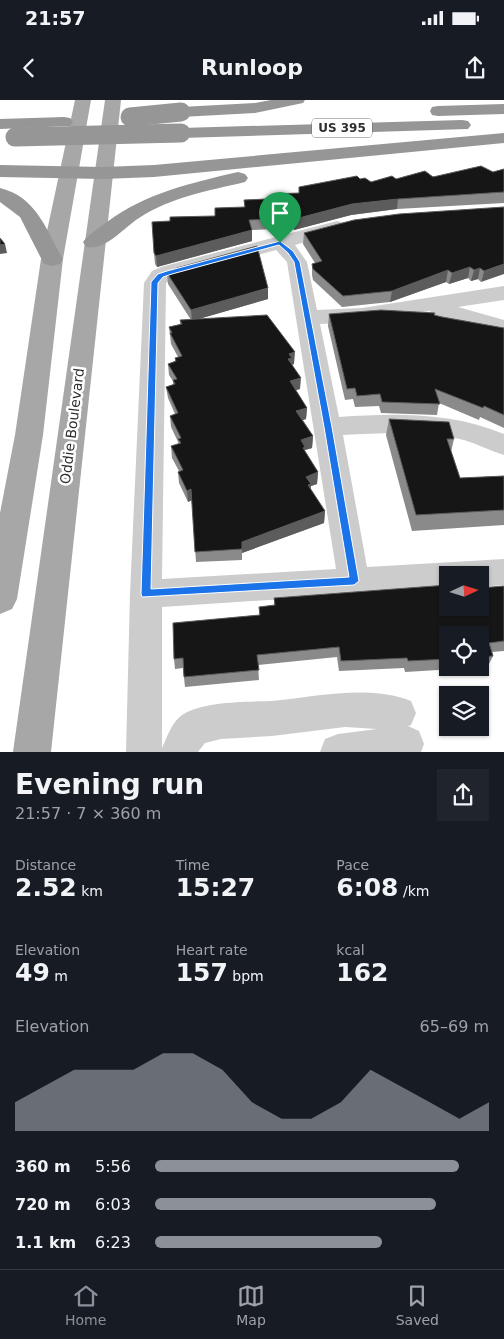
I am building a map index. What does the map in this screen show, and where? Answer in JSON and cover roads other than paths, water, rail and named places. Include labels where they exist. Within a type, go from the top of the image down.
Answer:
[{"type":"highway","points":[[181,121],[298,100]]},
{"type":"highway","name":"US 395","points":[[0,124],[12,133],[181,121],[504,109]]},
{"type":"highway","name":"US 395","points":[[12,133],[64,122],[504,123]]},
{"type":"highway","points":[[0,171],[103,173],[208,167],[504,138]]},
{"type":"highway","points":[[94,242],[137,210],[181,192],[357,151]]},
{"type":"highway","points":[[0,194],[13,200],[29,212],[41,242],[52,259]]},
{"type":"main road","points":[[0,599],[30,427],[52,259],[71,172],[83,100]]},
{"type":"main road","name":"Oddie Boulevard","points":[[32,752],[113,100]]},
{"type":"lane","points":[[144,752],[154,282],[160,276],[169,272],[359,221]]},
{"type":"lane","points":[[280,243],[291,252],[297,262],[354,581]]},
{"type":"lane","points":[[308,318],[362,315],[504,294]]},
{"type":"lane","points":[[429,306],[474,317],[504,327]]},
{"type":"lane","points":[[328,427],[404,423],[431,425],[479,434],[504,445]]},
{"type":"lane","points":[[489,573],[504,572]]},
{"type":"lane","points":[[146,594],[439,576]]},
{"type":"lane","points":[[179,752],[184,738],[194,728],[221,721],[272,718],[345,710],[402,728],[338,752]]}]
